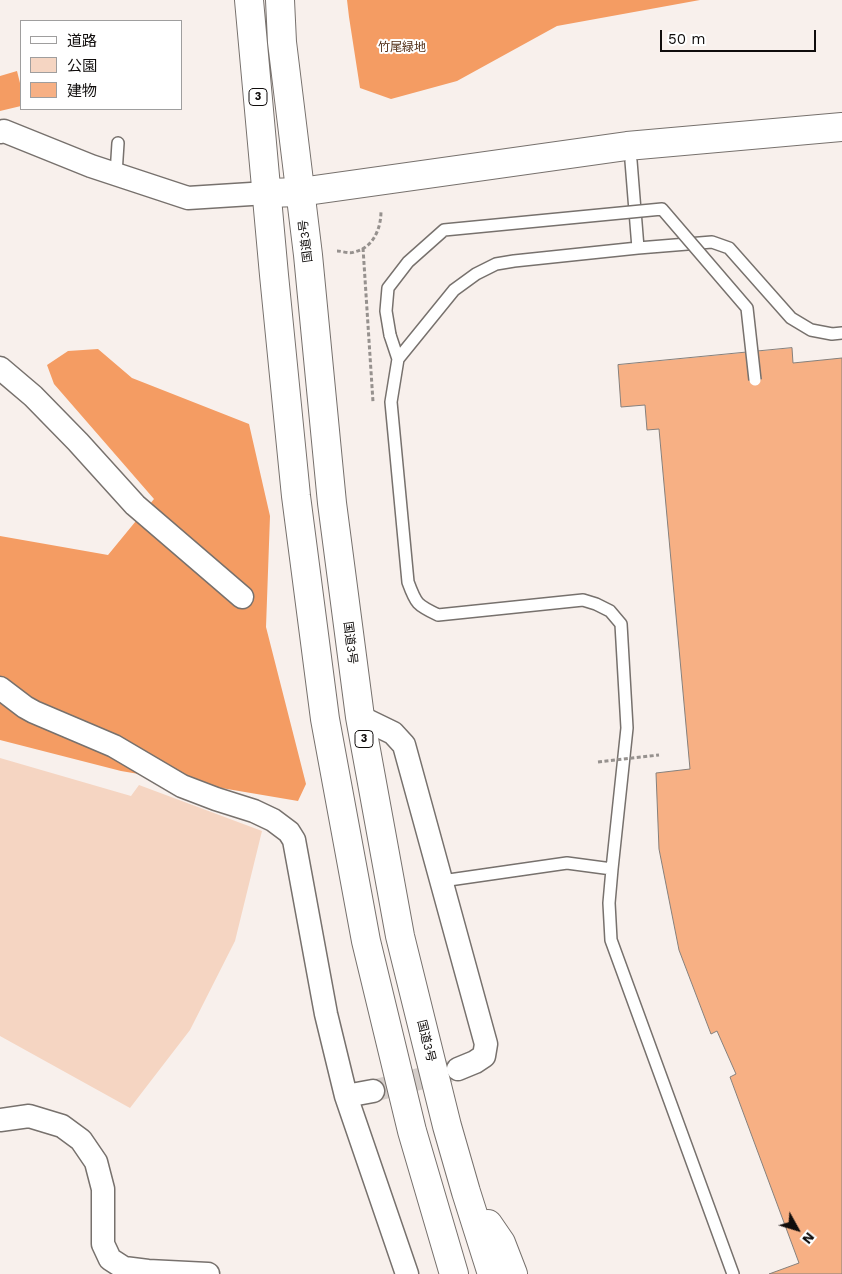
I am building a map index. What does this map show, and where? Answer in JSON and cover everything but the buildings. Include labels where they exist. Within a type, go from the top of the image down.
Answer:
[{"type":"main road","name":"3","points":[[249,0],[296,496],[325,719],[366,941],[412,1131],[454,1274]]},
{"type":"main road","name":"国道3号","points":[[280,0],[282,42],[308,255],[332,502],[360,717],[400,936],[447,1126],[492,1274]]},
{"type":"main road","points":[[267,193],[300,192],[627,146],[842,127]]},
{"type":"main road","points":[[300,192],[342,197],[631,161],[842,141]]},
{"type":"main road","points":[[466,1192],[501,1243],[513,1274]]},
{"type":"street","points":[[0,132],[188,198],[267,193]]},
{"type":"street","points":[[0,368],[46,409],[135,505],[242,597]]},
{"type":"street","points":[[0,688],[34,712],[114,746],[182,786],[254,811],[274,820],[289,832],[294,840],[326,1014],[346,1096],[406,1274]]},
{"type":"street","points":[[360,717],[393,733],[404,746],[442,881],[486,1044],[484,1056],[458,1069]]},
{"type":"street","points":[[346,1096],[373,1091]]},
{"type":"street","points":[[0,1120],[29,1116],[62,1126],[80,1140],[96,1162],[103,1189],[103,1244],[110,1259],[124,1268],[208,1274]]},
{"type":"lane","points":[[116,174],[118,143]]},
{"type":"lane","points":[[631,161],[638,248]]},
{"type":"lane","points":[[733,1274],[611,940],[609,903],[627,728],[621,624],[610,611],[583,600],[438,615],[422,608],[414,598],[408,582],[391,402],[398,359],[390,335],[386,311],[388,288],[408,262],[444,230],[662,209],[747,308],[755,380]]},
{"type":"lane","points":[[398,359],[454,290],[476,274],[496,264],[638,248],[712,242],[729,248],[791,318],[811,330],[832,334],[842,333]]},
{"type":"lane","points":[[442,881],[567,863],[612,869]]},
{"type":"path","points":[[337,251],[352,253],[371,242],[378,231],[381,211]]},
{"type":"path","points":[[363,248],[373,404],[391,402]]},
{"type":"path","points":[[598,762],[659,755]]},
{"type":"green space","name":"竹尾緑地","points":[[347,0],[700,0],[557,26],[457,81],[391,99],[360,88]]},
{"type":"green space","points":[[17,71],[20,83],[20,106],[0,111],[0,76]]},
{"type":"green space","points":[[98,349],[132,378],[249,424],[270,516],[266,627],[306,784],[298,801],[121,771],[0,740],[0,536],[108,555],[154,499],[54,384],[47,365],[68,351]]},
{"type":"green space","points":[[0,758],[131,796],[139,785],[262,831],[235,941],[190,1030],[130,1108],[0,1036]]},
{"type":"tunnel","points":[[373,1091],[450,1071]]}]
